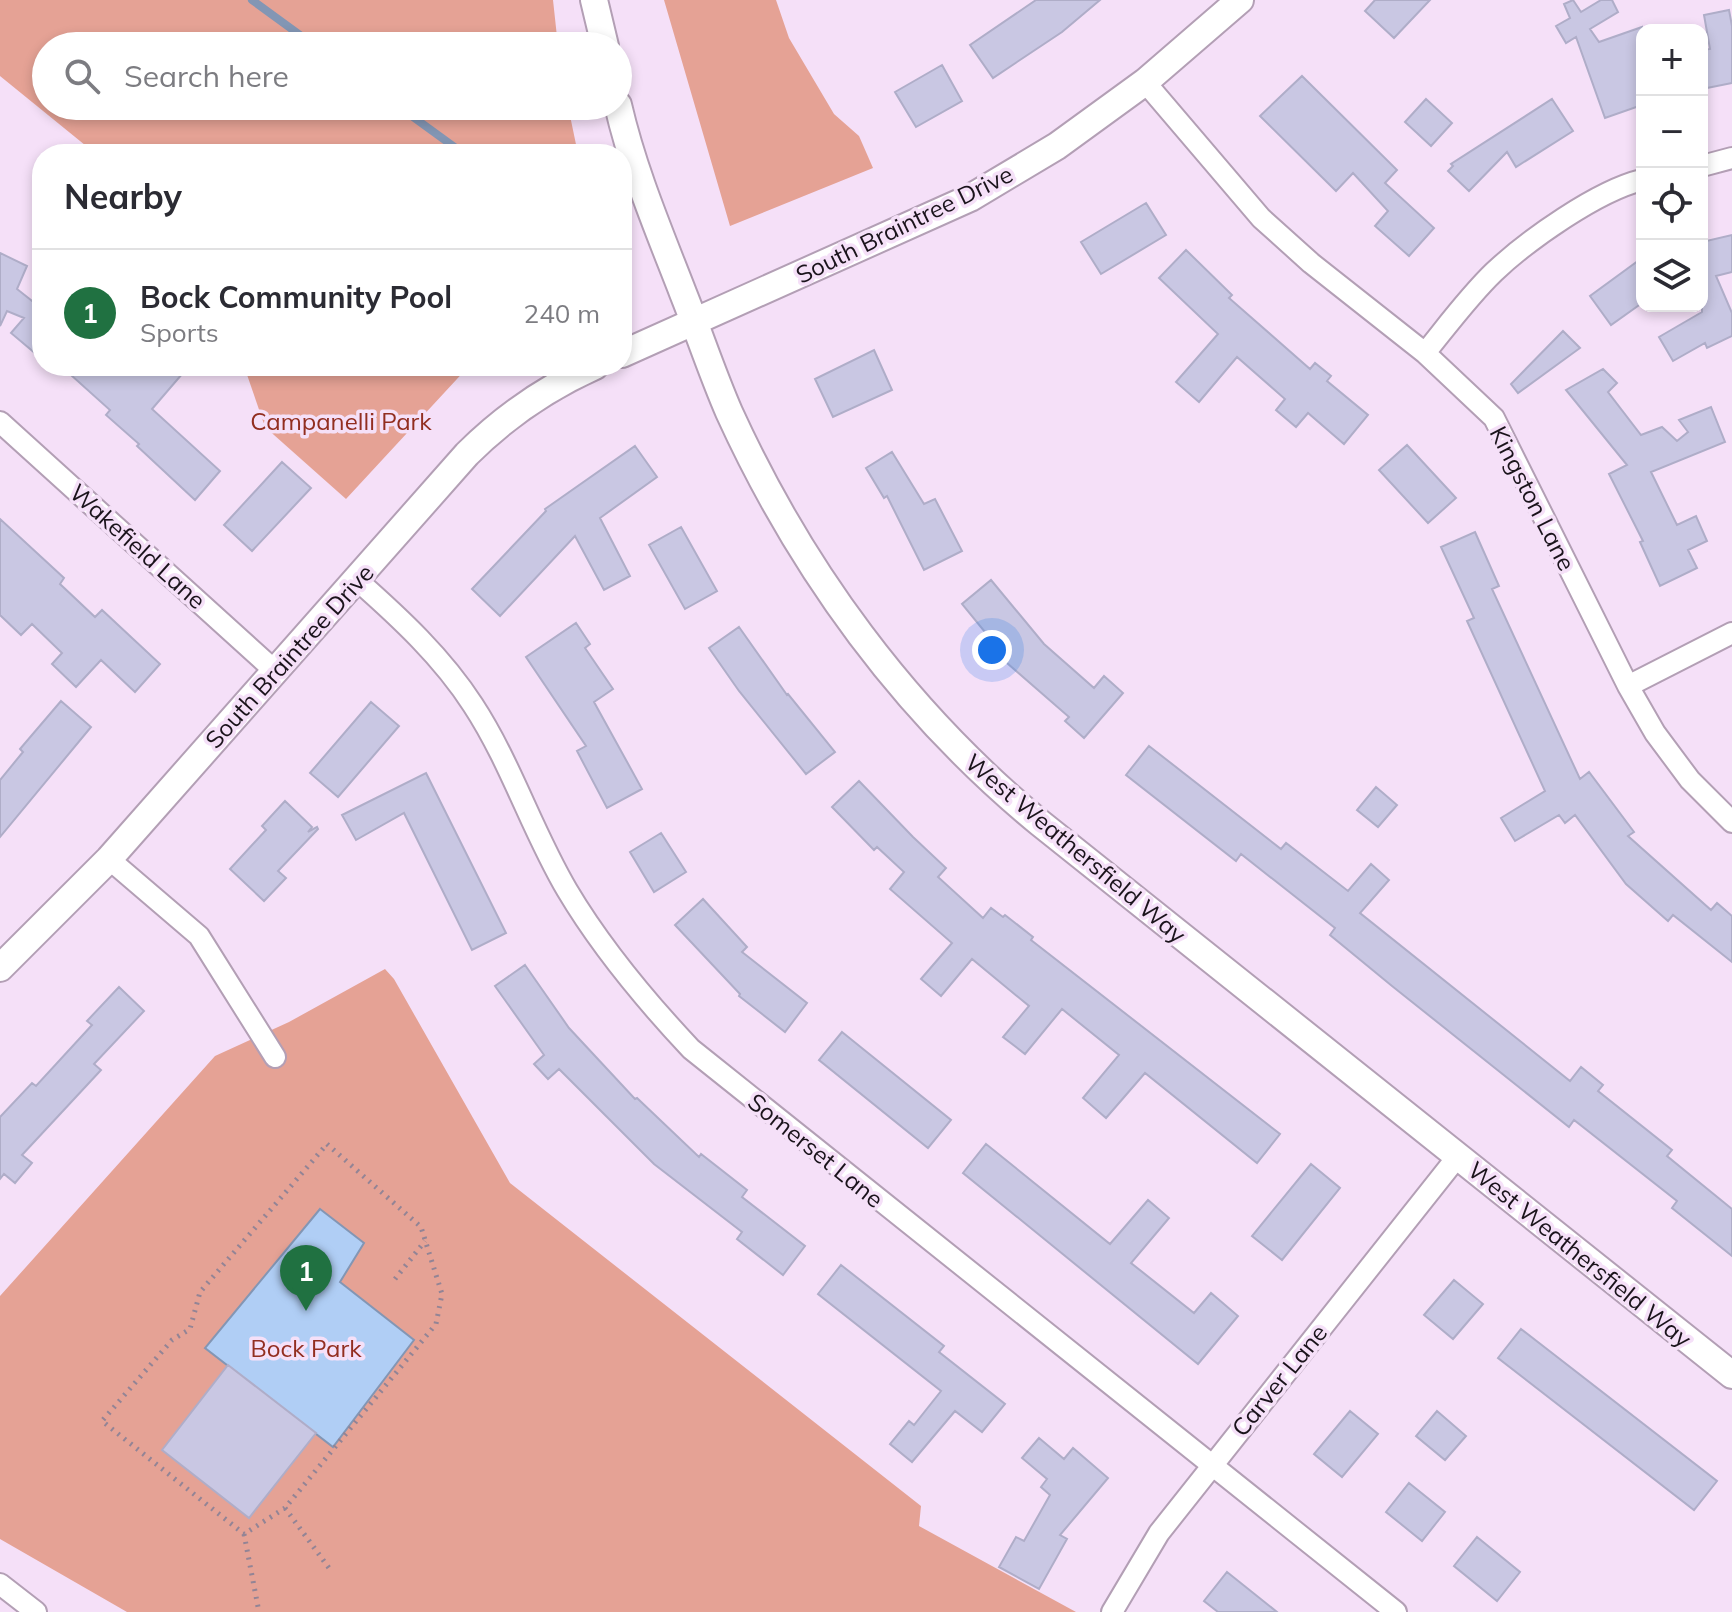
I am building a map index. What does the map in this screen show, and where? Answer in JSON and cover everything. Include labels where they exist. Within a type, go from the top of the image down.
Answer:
[{"type":"street","points":[[594,0],[602,32]]},
{"type":"street","name":"South Braintree Drive","points":[[632,350],[970,198],[1057,146],[1145,82],[1240,0]]},
{"type":"street","name":"Kingston Lane","points":[[1145,82],[1261,218],[1311,263],[1425,353],[1494,418],[1628,686],[1655,733],[1690,780],[1732,822]]},
{"type":"street","name":"West Weathersfield Way","points":[[621,120],[627,144]]},
{"type":"street","points":[[1708,164],[1732,158]]},
{"type":"street","name":"West Weathersfield Way","points":[[632,160],[728,409],[762,479],[794,535],[860,636],[913,702],[1002,791],[1732,1375]]},
{"type":"street","points":[[1425,353],[1494,272],[1580,209],[1636,182]]},
{"type":"street","name":"South Braintree Drive","points":[[0,968],[109,859],[434,489],[488,433],[536,396],[575,376]]},
{"type":"street","name":"Wakefield Lane","points":[[0,422],[275,671]]},
{"type":"street","name":"Somerset Lane","points":[[357,580],[412,629],[473,704],[495,742],[566,889],[607,951],[691,1049],[1396,1612]]},
{"type":"street","points":[[1628,686],[1732,633]]},
{"type":"street","points":[[109,859],[199,936],[275,1057]]},
{"type":"street","name":"Carver Lane","points":[[1112,1612],[1159,1533],[1458,1156]]},
{"type":"street","points":[[0,1584],[36,1612]]},
{"type":"path","points":[[244,1534],[285,1508],[436,1324],[442,1294],[421,1227],[327,1144],[200,1292],[190,1329],[172,1340],[102,1421],[244,1534],[259,1612]]},
{"type":"path","points":[[395,1279],[425,1241]]},
{"type":"path","points":[[285,1508],[329,1568]]},
{"type":"green space","points":[[0,0],[553,0],[556,32],[32,32],[32,102],[0,76]]},
{"type":"green space","points":[[664,0],[776,0],[789,38],[834,114],[859,136],[873,168],[730,226]]},
{"type":"green space","points":[[54,120],[571,120],[576,144],[84,144]]},
{"type":"green space","name":"Campanelli Park","points":[[247,376],[460,376],[346,499],[265,427]]},
{"type":"green space","name":"Bock Park","points":[[385,969],[394,979],[510,1183],[921,1506],[919,1526],[1076,1612],[127,1612],[0,1539],[0,1296],[215,1056],[289,1022]]},
{"type":"water","points":[[320,1209],[364,1243],[340,1282],[414,1340],[333,1447],[205,1348]]},
{"type":"building","points":[[1036,0],[1100,0],[1062,32],[993,78],[970,45]]},
{"type":"building","points":[[1375,0],[1430,0],[1394,38],[1365,11]]},
{"type":"building","points":[[1573,0],[1581,12],[1601,0],[1612,0],[1618,12],[1590,29],[1599,42],[1636,29],[1636,107],[1605,118],[1576,37],[1566,43],[1556,26],[1570,18],[1564,4]]},
{"type":"building","points":[[1729,10],[1732,83],[1708,88],[1710,49],[1704,15]]},
{"type":"building","points":[[942,65],[962,101],[916,127],[895,92]]},
{"type":"building","points":[[1302,76],[1397,170],[1385,183],[1434,228],[1409,256],[1375,226],[1388,211],[1353,173],[1336,191],[1260,116]]},
{"type":"building","points":[[1426,99],[1452,123],[1431,146],[1405,122]]},
{"type":"building","points":[[1552,99],[1573,131],[1516,167],[1507,152],[1469,191],[1448,171],[1453,166],[1451,164]]},
{"type":"building","points":[[1146,203],[1166,235],[1101,274],[1081,242]]},
{"type":"building","points":[[1732,235],[1732,272],[1716,276],[1732,313],[1732,336],[1707,348],[1705,343],[1673,361],[1659,337],[1702,312],[1708,312],[1708,241]]},
{"type":"building","points":[[1186,250],[1232,295],[1229,298],[1310,369],[1315,363],[1331,376],[1327,381],[1368,415],[1344,444],[1308,413],[1296,427],[1276,410],[1285,399],[1237,357],[1199,402],[1176,382],[1218,334],[1159,278]]},
{"type":"building","points":[[0,253],[27,266],[17,289],[32,301],[32,351],[11,333],[24,318],[7,311],[0,326]]},
{"type":"building","points":[[1636,262],[1636,307],[1611,325],[1590,296]]},
{"type":"building","points":[[1563,331],[1580,348],[1518,393],[1511,384]]},
{"type":"building","points":[[874,350],[892,390],[833,417],[815,379]]},
{"type":"building","points":[[1603,369],[1617,383],[1608,392],[1641,435],[1662,427],[1677,441],[1688,432],[1679,420],[1711,407],[1725,442],[1651,472],[1677,525],[1696,516],[1707,541],[1688,550],[1697,568],[1660,586],[1640,542],[1643,541],[1609,474],[1627,465],[1566,390]]},
{"type":"building","points":[[72,376],[180,376],[152,409],[220,471],[195,500],[106,415],[110,410]]},
{"type":"building","points":[[1407,445],[1456,498],[1428,523],[1379,470]]},
{"type":"building","points":[[635,446],[657,477],[600,518],[630,576],[604,590],[575,536],[500,616],[472,589],[545,509]]},
{"type":"building","points":[[892,452],[924,504],[935,499],[962,551],[924,570],[887,496],[884,498],[866,468]]},
{"type":"building","points":[[282,462],[311,488],[252,551],[224,525]]},
{"type":"building","points":[[0,519],[64,578],[60,584],[95,617],[102,610],[160,664],[135,692],[101,660],[76,687],[52,664],[62,653],[32,624],[21,635],[0,615]]},
{"type":"building","points":[[681,527],[717,591],[685,609],[649,545]]},
{"type":"building","points":[[1475,532],[1499,586],[1492,589],[1580,779],[1589,772],[1634,832],[1628,836],[1711,910],[1717,903],[1732,916],[1732,962],[1673,915],[1668,921],[1626,884],[1575,815],[1565,823],[1559,815],[1515,841],[1501,818],[1545,791],[1467,621],[1474,618],[1441,547]]},
{"type":"building","points":[[991,580],[1044,644],[1094,688],[1104,676],[1123,693],[1084,738],[1065,721],[1069,717],[999,656],[982,635],[985,632],[962,604]]},
{"type":"building","points":[[576,623],[590,644],[585,648],[613,689],[594,702],[642,789],[607,808],[577,751],[586,746],[526,657]]},
{"type":"building","points":[[739,627],[787,695],[835,752],[806,774],[739,691],[709,648]]},
{"type":"building","points":[[61,701],[91,727],[0,837],[0,780],[23,752],[20,749]]},
{"type":"building","points":[[371,702],[399,726],[338,797],[310,773]]},
{"type":"building","points":[[1149,746],[1281,849],[1286,843],[1348,891],[1371,864],[1389,880],[1360,913],[1570,1081],[1581,1067],[1603,1085],[1598,1091],[1672,1150],[1667,1156],[1732,1209],[1732,1256],[1672,1208],[1677,1201],[1574,1120],[1569,1127],[1330,935],[1335,928],[1241,854],[1236,861],[1126,775]]},
{"type":"building","points":[[426,773],[506,933],[472,950],[404,813],[356,840],[342,815]]},
{"type":"building","points":[[859,781],[946,868],[938,877],[983,918],[991,908],[1003,917],[1005,915],[1033,937],[1031,940],[1280,1134],[1257,1163],[1145,1073],[1106,1118],[1083,1098],[1119,1055],[1062,1009],[1025,1054],[1003,1037],[1029,1006],[972,959],[941,996],[921,979],[952,943],[890,889],[904,872],[877,847],[874,850],[832,807]]},
{"type":"building","points":[[1376,787],[1397,805],[1378,827],[1357,810]]},
{"type":"building","points":[[285,801],[312,827],[308,832],[318,829],[278,871],[286,878],[264,901],[230,869],[266,830],[262,826]]},
{"type":"building","points":[[661,833],[686,872],[654,892],[630,852]]},
{"type":"building","points":[[703,899],[747,947],[742,952],[807,1003],[785,1032],[739,996],[675,925]]},
{"type":"building","points":[[525,965],[569,1028],[635,1099],[699,1157],[701,1154],[747,1190],[742,1197],[805,1246],[783,1275],[737,1239],[742,1232],[654,1164],[559,1069],[548,1079],[534,1064],[544,1055],[495,986]]},
{"type":"building","points":[[119,987],[144,1011],[94,1064],[101,1070],[22,1155],[32,1163],[15,1183],[4,1174],[0,1179],[0,1117],[32,1083],[36,1086],[92,1025],[87,1021]]},
{"type":"building","points":[[842,1032],[951,1120],[928,1148],[819,1060]]},
{"type":"building","points":[[986,1144],[1110,1244],[1148,1200],[1169,1218],[1131,1263],[1194,1313],[1211,1293],[1238,1316],[1198,1364],[963,1173]]},
{"type":"building","points":[[1311,1164],[1340,1188],[1282,1260],[1252,1236]]},
{"type":"building","points":[[841,1265],[944,1346],[939,1352],[1005,1404],[982,1432],[955,1411],[912,1462],[890,1444],[909,1421],[914,1425],[941,1391],[818,1294]]},
{"type":"building","points":[[1454,1280],[1483,1304],[1453,1339],[1424,1315]]},
{"type":"building","points":[[1521,1329],[1717,1481],[1694,1510],[1498,1358]]},
{"type":"building","points":[[228,1365],[316,1433],[249,1518],[162,1450]]},
{"type":"building","points":[[1350,1411],[1378,1434],[1342,1477],[1314,1454]]},
{"type":"building","points":[[1437,1411],[1466,1436],[1445,1460],[1416,1436]]},
{"type":"building","points":[[1039,1438],[1064,1459],[1073,1448],[1108,1478],[1060,1535],[1067,1539],[1039,1589],[999,1567],[1016,1537],[1024,1541],[1050,1495],[1041,1487],[1047,1479],[1022,1458]]},
{"type":"building","points":[[1409,1483],[1445,1512],[1422,1541],[1386,1512]]},
{"type":"building","points":[[1477,1537],[1520,1572],[1497,1601],[1454,1566]]},
{"type":"building","points":[[1227,1572],[1277,1612],[1218,1612],[1204,1601]]},
{"type":"waterway","points":[[252,0],[296,32]]},
{"type":"waterway","points":[[417,120],[450,144]]},
{"type":"place","name":"Bock Community Pool","points":[[306,1311]]}]
